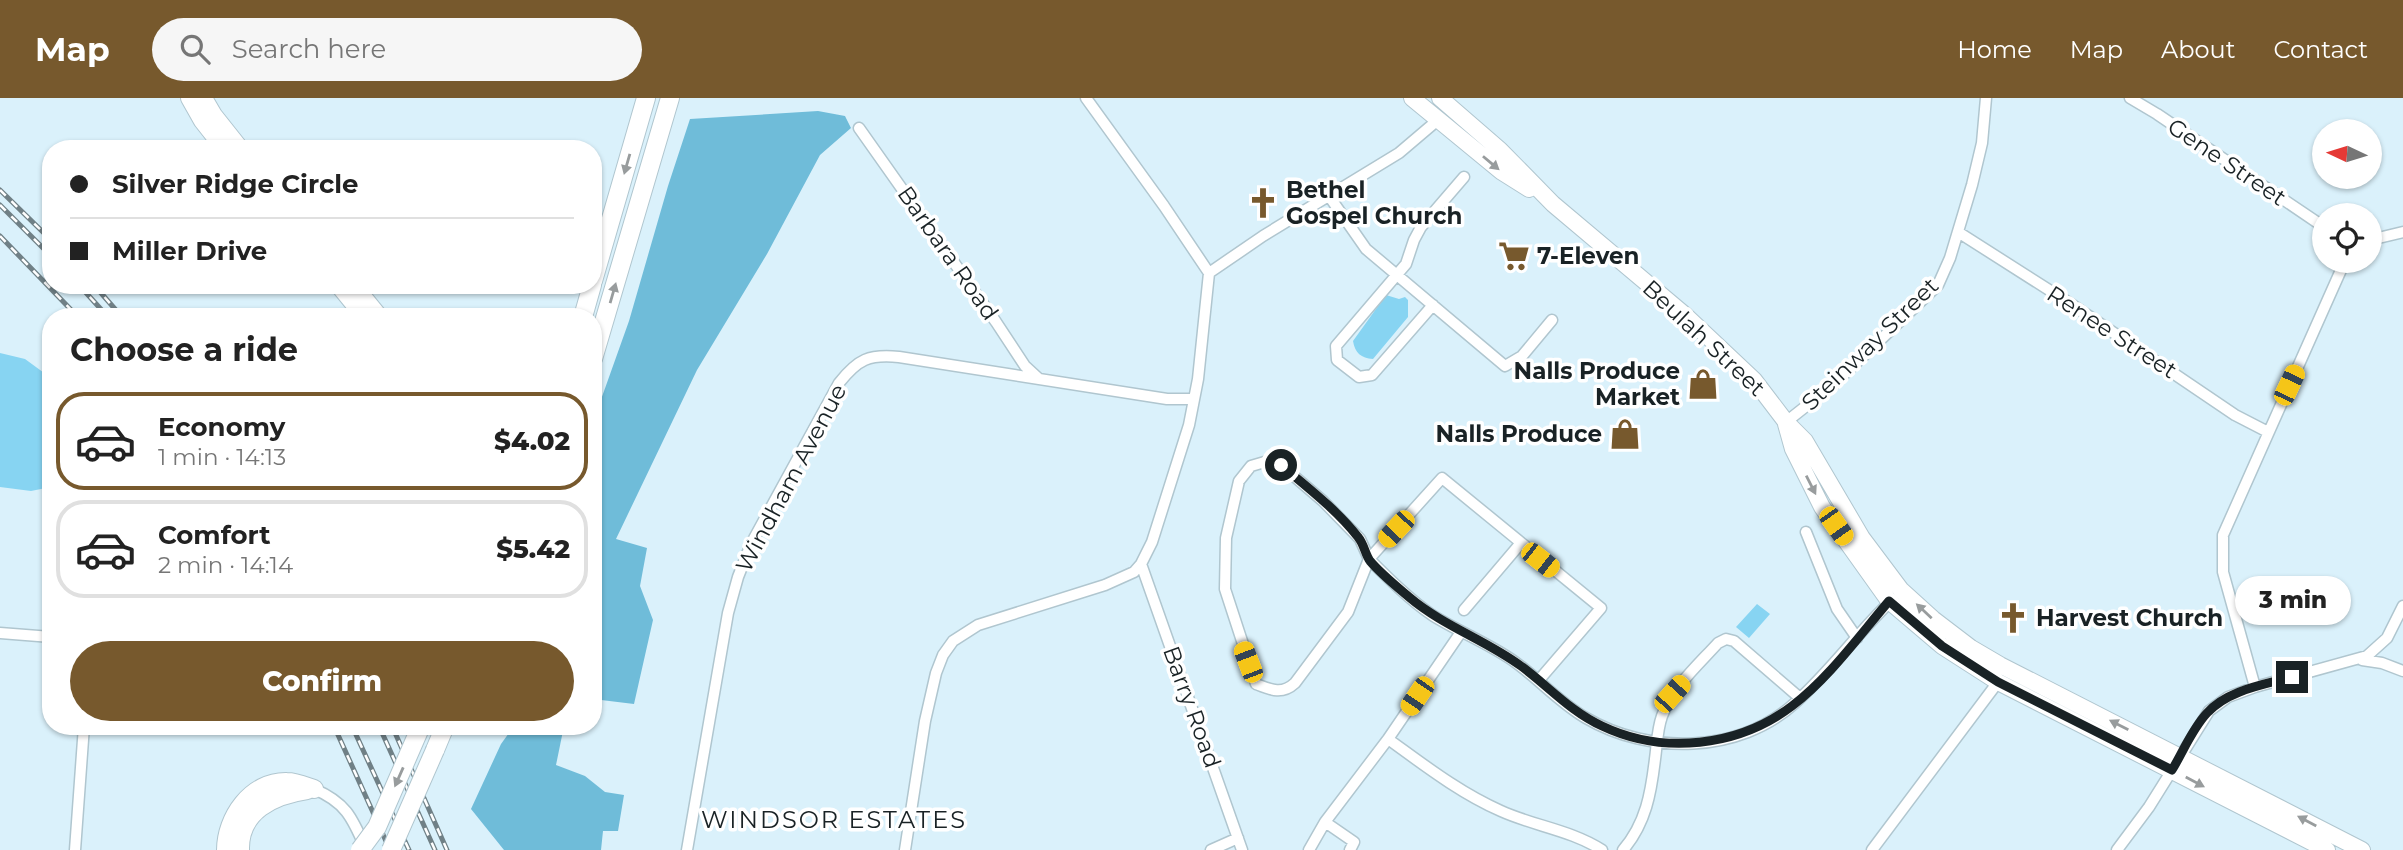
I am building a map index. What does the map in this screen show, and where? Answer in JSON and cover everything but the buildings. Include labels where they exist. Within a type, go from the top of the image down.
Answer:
[{"type":"main road","points":[[189,98],[217,140]]},
{"type":"main road","points":[[204,98],[234,140]]},
{"type":"main road","points":[[602,252],[646,98]]},
{"type":"main road","points":[[602,328],[670,98]]},
{"type":"main road","name":"Beulah Street","points":[[1412,98],[1502,172],[1553,204]]},
{"type":"main road","points":[[1439,119],[1451,101]]},
{"type":"main road","name":"Beulah Street","points":[[1451,101],[1553,204],[1686,316],[1754,380],[1786,422],[1805,441],[1895,596],[1942,646],[1998,682],[2362,850]]},
{"type":"main road","points":[[345,294],[357,308]]},
{"type":"main road","points":[[361,294],[373,308]]},
{"type":"main road","name":"Beulah Street","points":[[1895,596],[1933,619],[1971,649],[2327,850]]},
{"type":"main road","points":[[367,850],[417,735]]},
{"type":"main road","points":[[391,850],[441,735]]},
{"type":"main road","points":[[226,850],[228,829],[234,816],[254,794],[270,785],[285,782],[314,789]]},
{"type":"main road","points":[[240,850],[241,835],[248,820],[263,804],[281,795],[314,789]]},
{"type":"main road","points":[[360,850],[377,827]]},
{"type":"street","points":[[905,850],[925,721],[943,655],[953,641],[978,625],[1105,585],[1134,572],[1152,542],[1176,471],[1194,399],[1209,273],[1086,98]]},
{"type":"street","name":"Steinway Street","points":[[1786,422],[1834,384],[1934,289],[1944,273],[1980,151],[1986,98]]},
{"type":"street","name":"Gene Street","points":[[2130,98],[2312,219]]},
{"type":"street","points":[[1209,273],[1399,153],[1439,119]]},
{"type":"street","name":"Barbara Road","points":[[859,128],[1025,366],[1038,377]]},
{"type":"street","points":[[1433,304],[1372,376],[1359,377],[1337,360],[1336,346],[1406,264],[1413,240],[1421,227],[1464,177]]},
{"type":"street","points":[[1329,196],[1366,249],[1505,366],[1522,356],[1552,320]]},
{"type":"street","name":"Renee Street","points":[[1958,232],[2235,415],[2267,432]]},
{"type":"street","points":[[2382,237],[2403,232]]},
{"type":"street","points":[[2255,687],[2223,572],[2221,548],[2226,523],[2340,273]]},
{"type":"street","name":"Windham Avenue","points":[[687,850],[728,613],[738,577],[751,544],[839,383],[859,362],[872,357],[887,356],[1038,377],[1167,399],[1194,399]]},
{"type":"street","points":[[1539,680],[1601,608],[1442,478],[1369,559],[1348,612],[1295,683],[1289,689],[1278,692],[1256,684],[1225,589],[1226,538],[1239,481],[1251,466],[1268,461],[1281,465],[1323,500],[1360,539],[1369,559],[1410,598],[1461,632],[1497,650],[1539,680],[1567,705],[1601,726],[1632,738],[1682,744],[1729,737],[1772,720],[1800,698],[1895,596]]},
{"type":"street","points":[[1806,532],[1837,609],[1857,638]]},
{"type":"street","points":[[1464,610],[1520,544]]},
{"type":"street","name":"Barry Road","points":[[1141,564],[1242,850]]},
{"type":"street","points":[[2117,850],[2149,807],[2209,711],[2228,697],[2255,687],[2355,660],[2374,652],[2381,646],[2403,606]]},
{"type":"street","points":[[1309,850],[1325,822],[1388,739],[1461,632]]},
{"type":"street","points":[[0,633],[42,637]]},
{"type":"street","points":[[1623,850],[1635,836],[1644,817],[1652,787],[1663,713],[1672,694],[1718,643],[1726,639],[1734,641],[1800,698]]},
{"type":"street","points":[[2355,660],[2372,660],[2403,671]]},
{"type":"street","points":[[1872,850],[1998,682]]},
{"type":"street","points":[[75,850],[83,735]]},
{"type":"street","points":[[1388,739],[1471,797],[1524,820],[1573,835],[1602,850]]},
{"type":"street","points":[[314,789],[335,799],[345,809],[367,850]]},
{"type":"street","points":[[1325,822],[1354,842],[1350,850]]},
{"type":"street","points":[[1210,850],[1238,838]]},
{"type":"shaded area","points":[[818,111],[845,116],[851,128],[820,155],[767,254],[697,370],[616,539],[647,548],[640,586],[653,620],[634,704],[602,700],[602,397],[629,321],[690,119]]},
{"type":"shaded area","points":[[1386,295],[1399,299],[1405,297],[1408,300],[1408,317],[1373,359],[1365,357],[1357,352],[1353,341]]},
{"type":"shaded area","points":[[0,353],[25,359],[42,371],[42,489],[31,491],[0,487]]},
{"type":"shaded area","points":[[1757,604],[1770,614],[1749,638],[1736,627]]},
{"type":"shaded area","points":[[508,735],[562,735],[556,765],[585,776],[605,792],[624,795],[618,831],[603,831],[601,850],[504,850],[471,809]]},
{"type":"railway","points":[[0,190],[42,231]]},
{"type":"railway","points":[[0,205],[42,247]]},
{"type":"railway","points":[[0,236],[42,280]]},
{"type":"railway","points":[[56,294],[69,308]]},
{"type":"railway","points":[[87,294],[100,308]]},
{"type":"railway","points":[[102,294],[114,308]]},
{"type":"railway","points":[[338,735],[390,850]]},
{"type":"railway","points":[[356,735],[409,850]]},
{"type":"railway","points":[[383,735],[435,850]]},
{"type":"railway","points":[[396,735],[447,850]]},
{"type":"place","name":"Bethel Gospel Church","points":[[1263,203]]},
{"type":"place","name":"7-Eleven","points":[[1514,256]]},
{"type":"place","name":"Nalls Produce Market","points":[[1703,384]]},
{"type":"place","name":"Nalls Produce","points":[[1625,434]]},
{"type":"place","name":"Harvest Church","points":[[2013,618]]},
{"type":"district","name":"WINDSOR ESTATES","points":[[834,819]]},
{"type":"route","points":[[1281,465],[1323,500],[1360,539],[1369,559],[1410,598],[1431,614],[1514,661],[1584,717],[1632,738],[1682,744],[1714,741],[1746,732],[1772,720],[1794,705],[1824,675],[1889,601],[1942,646],[1998,682],[2172,770],[2203,718],[2218,703],[2255,687],[2292,677]]}]
